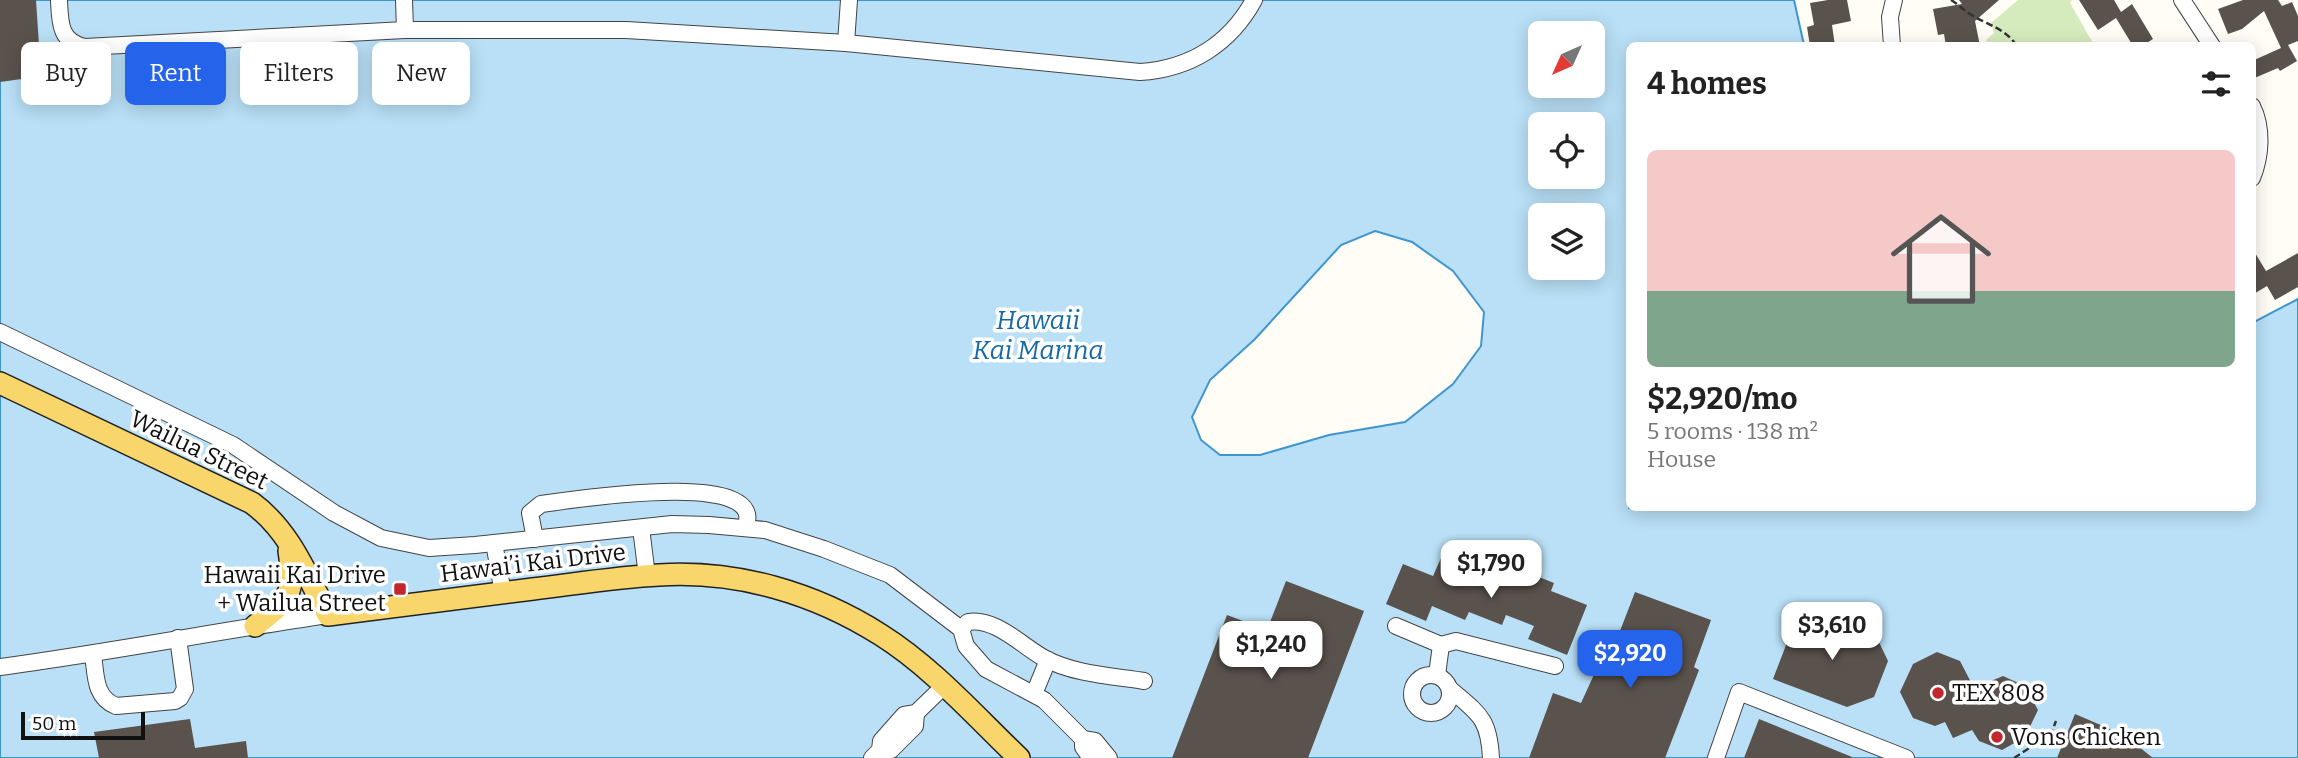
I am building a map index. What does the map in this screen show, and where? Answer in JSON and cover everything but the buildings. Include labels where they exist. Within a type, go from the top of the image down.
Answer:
[{"type":"main road","name":"Wailua Street","points":[[0,383],[245,499],[266,513],[288,539],[328,615]]},
{"type":"main road","points":[[255,626],[283,603],[289,594],[292,568],[288,539]]},
{"type":"main road","name":"Hawai’i Kai Drive","points":[[328,615],[647,576],[719,577],[777,588],[805,597],[858,621],[883,636],[944,686],[1019,758]]},
{"type":"street","points":[[59,0],[62,31],[72,43],[85,47],[405,30],[626,30],[846,43],[1129,72],[1151,71],[1183,64],[1212,49],[1236,27],[1254,0]]},
{"type":"street","points":[[404,0],[405,30]]},
{"type":"street","points":[[846,43],[849,0]]},
{"type":"street","points":[[1892,42],[1890,17],[1894,0]]},
{"type":"street","points":[[2182,0],[2209,42]]},
{"type":"street","points":[[2256,119],[2259,128],[2256,165]]},
{"type":"street","points":[[0,332],[233,444],[334,513],[381,538],[429,548],[494,544],[672,524],[765,530],[824,549],[890,575],[961,629],[966,646],[986,669],[1044,700],[1083,738],[1095,741],[1110,758]]},
{"type":"street","points":[[536,539],[530,513],[541,504],[638,492],[720,494],[740,504],[745,510],[748,516],[745,528]]},
{"type":"street","points":[[640,528],[647,576]]},
{"type":"street","points":[[494,544],[503,593]]},
{"type":"street","name":"Hawai’i Kai Drive","points":[[0,667],[328,615]]},
{"type":"street","points":[[961,629],[968,622],[984,622],[1063,667],[1144,681]]},
{"type":"street","points":[[1396,626],[1441,645],[1456,641],[1555,666]]},
{"type":"street","points":[[93,654],[97,689],[110,703],[116,706],[175,701],[185,689],[178,638]]},
{"type":"street","points":[[1437,676],[1441,645]]},
{"type":"street","points":[[1034,694],[1048,660]]},
{"type":"street","points":[[1450,690],[1449,702],[1440,712],[1427,713],[1416,706],[1411,695],[1415,682],[1425,675],[1437,676],[1475,710],[1490,732],[1491,758]]},
{"type":"street","points":[[876,754],[891,750],[915,726],[916,713],[944,686]]},
{"type":"street","points":[[1716,758],[1739,692],[1906,758]]},
{"type":"street","points":[[1083,738],[1083,747],[1091,758]]},
{"type":"path","points":[[1951,0],[1968,13],[2000,28],[2014,42]]},
{"type":"path","points":[[2014,758],[2051,734],[2056,721]]},
{"type":"green space","points":[[2018,0],[2072,0],[2070,3],[2092,42],[1987,42],[1994,33],[1991,23]]},
{"type":"water","name":"Hawaii Kai Marina","points":[[0,0],[1794,0],[1803,42],[1626,42],[1626,511],[2256,511],[2256,321],[2298,299],[2298,758],[0,758]],"holes":[[[1375,231],[1412,242],[1453,271],[1484,312],[1481,346],[1453,384],[1405,422],[1329,435],[1260,455],[1220,455],[1201,440],[1192,417],[1210,380],[1255,339],[1341,245]]]},
{"type":"place","name":"Hawaii Kai Drive + Wailua Street","points":[[400,589]]},
{"type":"place","name":"TEX 808","points":[[1938,693]]},
{"type":"place","name":"Vons Chicken","points":[[1997,737]]}]
